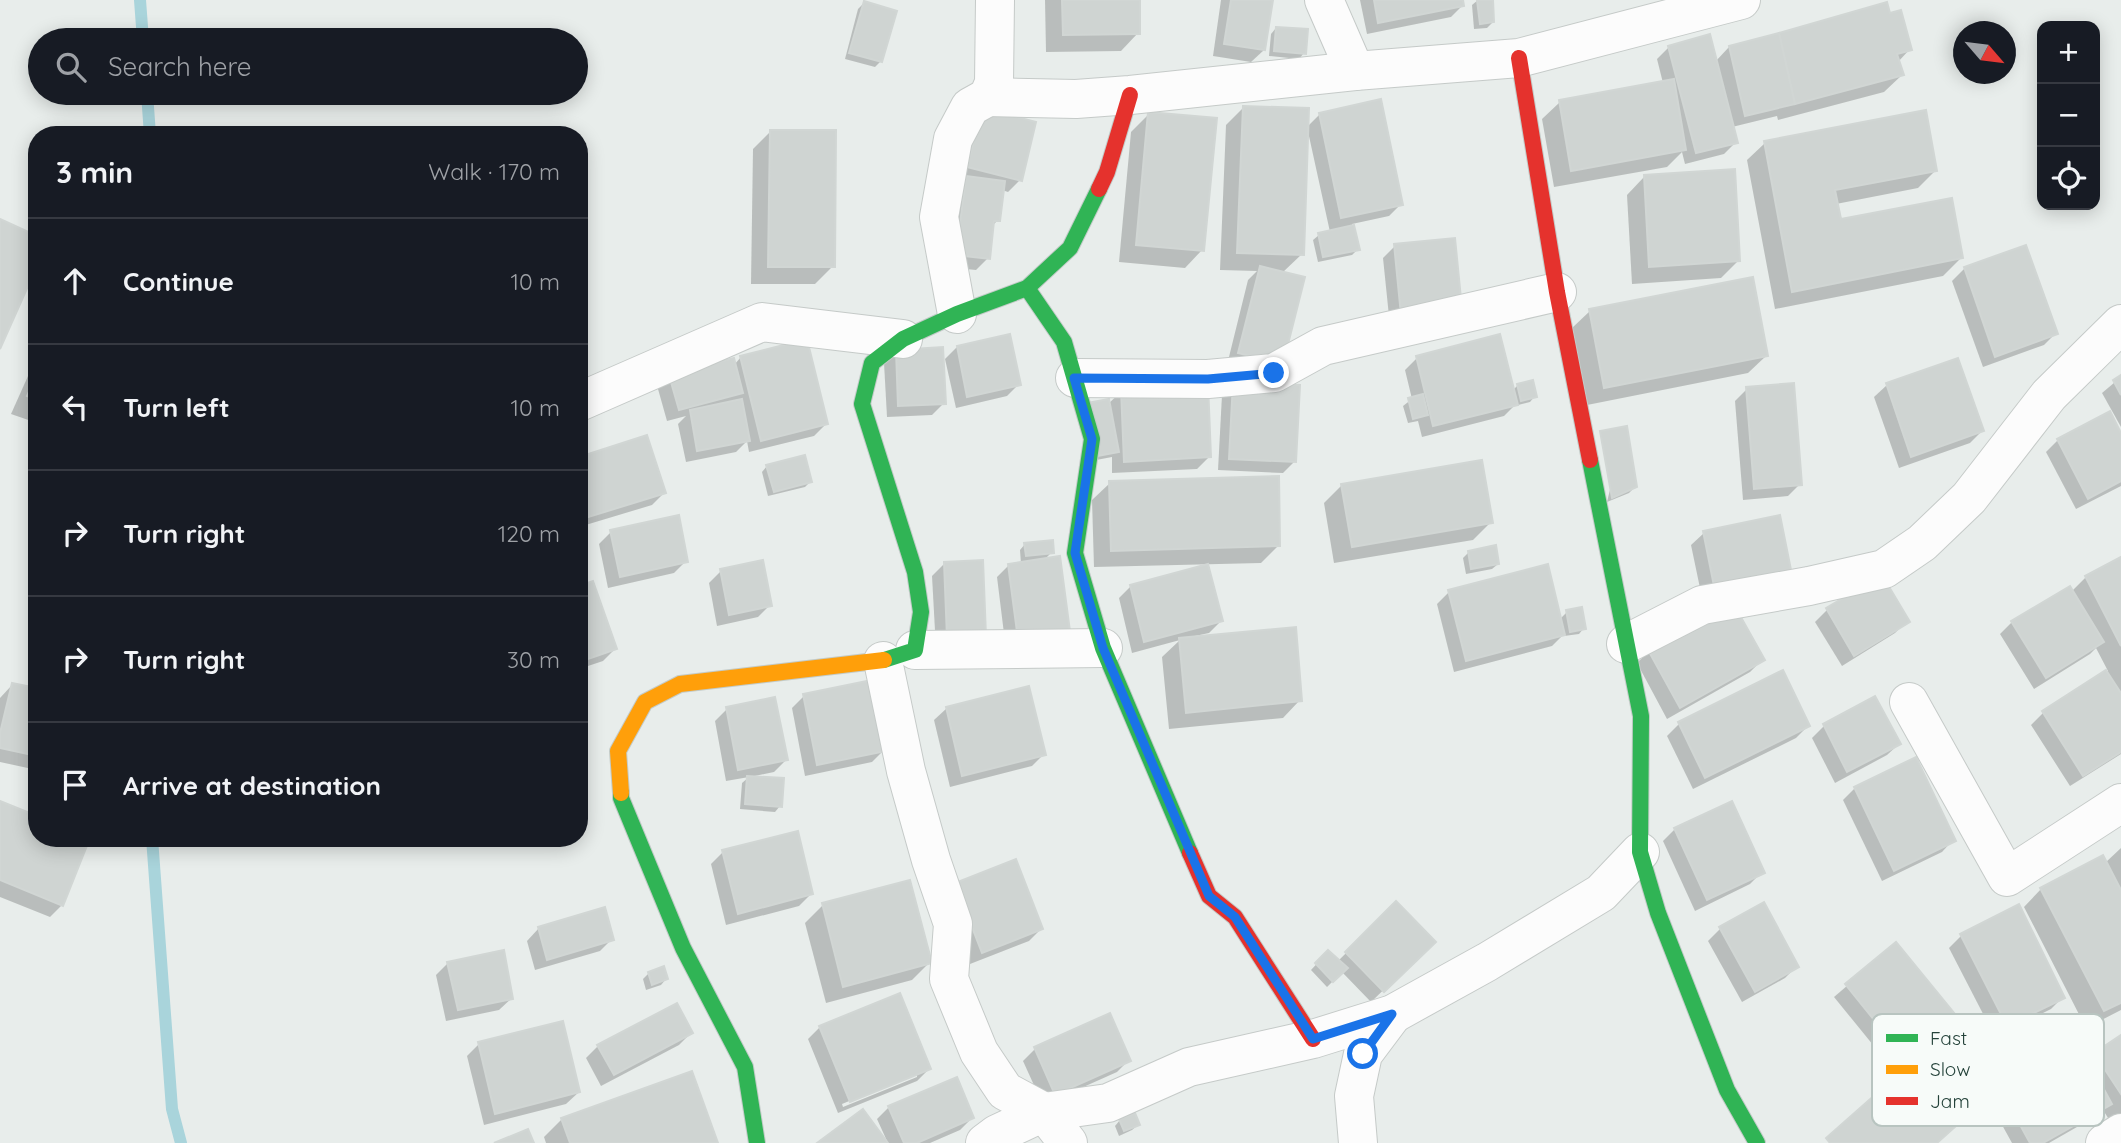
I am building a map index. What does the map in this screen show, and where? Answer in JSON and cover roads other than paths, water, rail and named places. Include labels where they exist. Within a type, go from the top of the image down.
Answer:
[{"type":"street","points":[[988,97],[993,83],[995,0]]},
{"type":"street","points":[[1324,0],[1355,71]]},
{"type":"street","points":[[957,314],[939,217],[953,139],[970,107],[988,97],[1076,99],[1355,71],[1519,58],[1741,0]]},
{"type":"street","points":[[1519,58],[1557,292],[1641,716],[1640,852],[1658,913],[1727,1090],[1757,1143]]},
{"type":"street","points":[[1068,1143],[1044,1112],[1005,1091],[979,1052],[949,979],[953,924],[931,860],[906,771],[899,656],[921,612],[915,572],[862,404],[872,363],[903,339],[957,314],[1027,288],[1070,248],[1107,172],[1130,95]]},
{"type":"street","points":[[1027,288],[1064,342],[1092,439],[1075,553],[1103,648],[1209,896],[1235,917],[1313,1039]]},
{"type":"street","points":[[1074,378],[1208,379],[1274,373],[1323,346],[1557,292]]},
{"type":"street","points":[[588,398],[762,322],[903,339]]},
{"type":"street","points":[[1626,644],[1702,605],[1810,586],[1884,569],[1922,543],[1969,498],[2049,395],[2121,324]]},
{"type":"street","points":[[757,1143],[745,1068],[683,948],[621,798],[618,751],[645,702],[680,684],[899,656],[1103,648]]},
{"type":"street","points":[[1909,702],[2007,877],[2121,803]]},
{"type":"street","points":[[985,1143],[997,1134],[1044,1112],[1108,1103],[1189,1067],[1313,1039],[1392,1014],[1487,962],[1601,893],[1640,852]]},
{"type":"street","points":[[1359,1143],[1354,1096],[1363,1054],[1392,1014]]},
{"type":"street","points":[[2105,1143],[2121,1133]]},
{"type":"waterway","points":[[140,0],[142,28]]},
{"type":"waterway","points":[[148,105],[149,126]]},
{"type":"waterway","points":[[153,847],[172,1109],[181,1143]]}]
